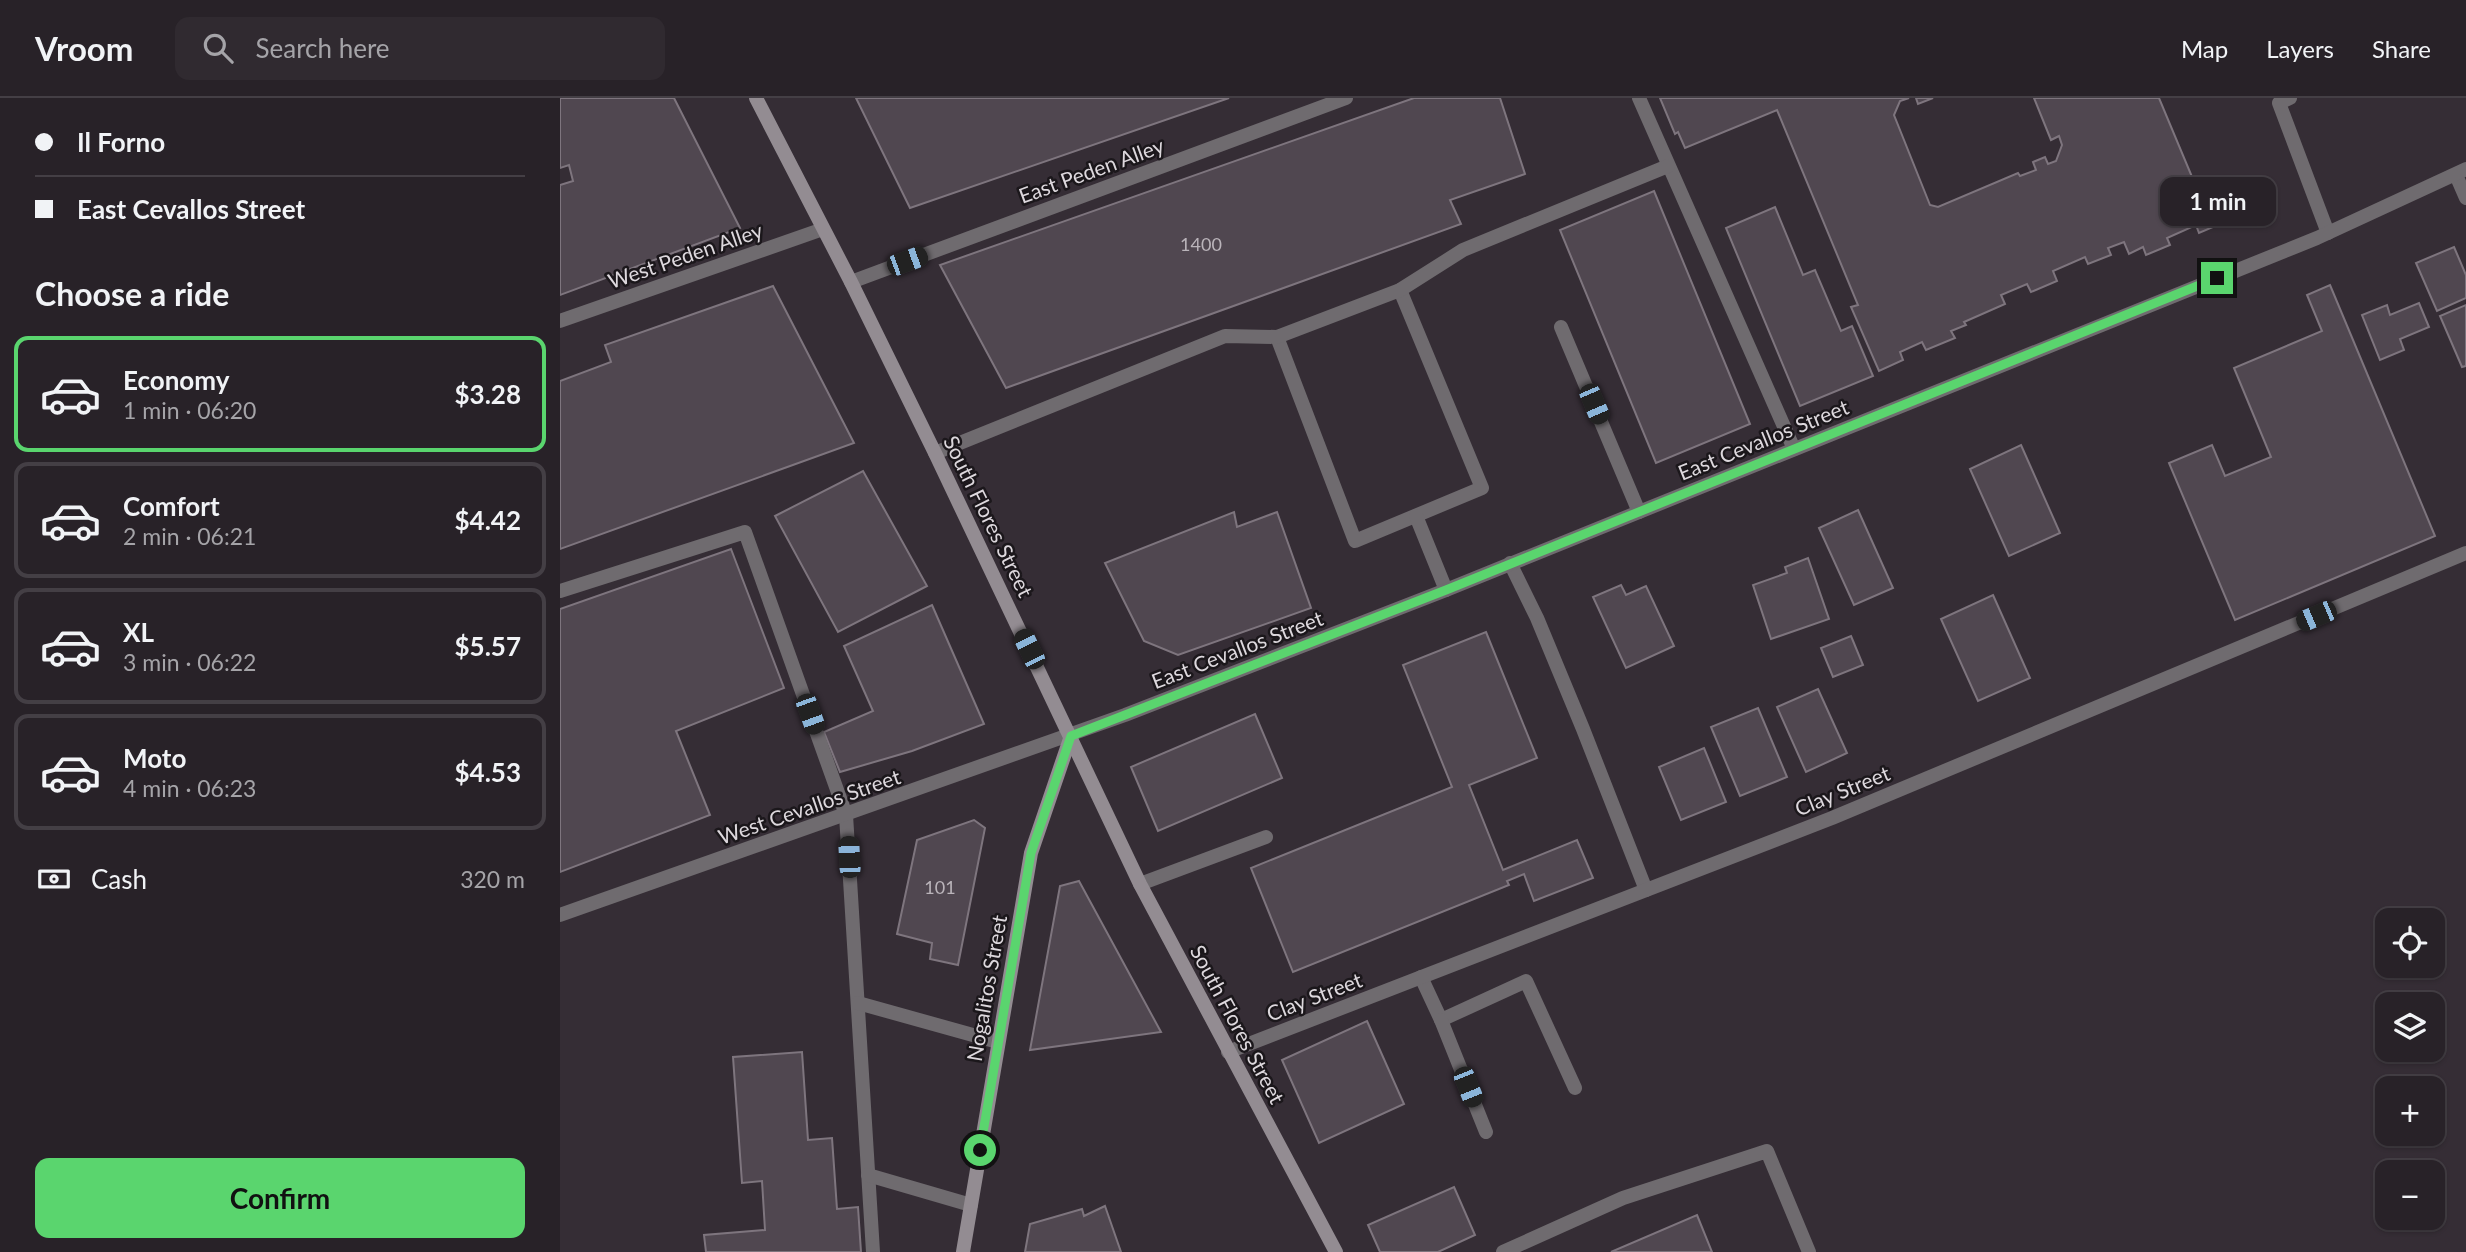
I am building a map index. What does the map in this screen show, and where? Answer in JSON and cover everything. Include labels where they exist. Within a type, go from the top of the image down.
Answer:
[{"type":"main road","name":"South Flores Street","points":[[756,98],[935,453],[1140,884],[1332,1251]]},
{"type":"main road","name":"Nogalitos Street","points":[[962,1252],[1031,853],[1071,736]]},
{"type":"street","name":"East Peden Alley","points":[[851,282],[1346,98]]},
{"type":"street","points":[[1639,98],[1794,449]]},
{"type":"street","points":[[2290,98],[2279,103],[2328,233]]},
{"type":"street","points":[[935,453],[1225,336],[1277,337],[1400,290],[1463,250],[1668,166]]},
{"type":"street","points":[[2461,172],[2466,198]]},
{"type":"street","name":"East Cevallos Street","points":[[1071,736],[1446,590],[2328,233],[2461,172]]},
{"type":"street","name":"West Peden Alley","points":[[560,321],[823,229]]},
{"type":"street","points":[[1277,337],[1355,541],[1482,488],[1400,290]]},
{"type":"street","points":[[1561,327],[1639,512]]},
{"type":"street","points":[[1416,516],[1446,590]]},
{"type":"street","points":[[560,591],[745,532],[846,814],[873,1252]]},
{"type":"street","name":"Clay Street","points":[[1228,1052],[1832,818],[2466,553]]},
{"type":"street","points":[[1510,563],[1537,618],[1646,890]]},
{"type":"street","name":"West Cevallos Street","points":[[560,915],[1071,736]]},
{"type":"street","points":[[1140,884],[1266,837]]},
{"type":"street","points":[[1421,977],[1486,1132]]},
{"type":"street","points":[[1441,1020],[1526,981],[1575,1088]]},
{"type":"street","points":[[858,1003],[998,1042]]},
{"type":"street","points":[[1503,1252],[1623,1198],[1767,1151],[1809,1252]]},
{"type":"street","points":[[868,1175],[971,1205]]},
{"type":"building","points":[[560,98],[674,98],[740,228],[560,295],[560,185],[573,181],[569,165],[560,168]]},
{"type":"building","points":[[856,98],[1229,98],[910,208]]},
{"type":"building","points":[[1414,98],[1500,98],[1525,174],[1450,200],[1461,224],[1006,388],[940,265]]},
{"type":"building","points":[[1660,98],[1909,98],[1900,101],[1894,115],[1930,205],[1938,207],[2018,173],[2020,176],[2036,170],[2033,162],[2045,157],[2048,164],[2056,161],[2062,145],[2059,136],[2051,140],[2034,98],[2159,98],[2213,227],[2199,233],[2196,225],[2167,238],[2170,245],[2146,255],[2143,247],[2129,254],[2124,242],[2108,248],[2111,255],[2088,264],[2085,257],[2053,271],[2057,281],[2031,292],[2027,284],[2001,295],[2005,304],[1964,322],[1966,325],[1951,331],[1955,338],[1926,350],[1922,342],[1900,352],[1903,360],[1879,371],[1851,307],[1858,305],[1777,110],[1685,148],[1678,132],[1675,134]]},
{"type":"building","points":[[1916,98],[1933,98],[1918,104]]},
{"type":"building","points":[[1654,191],[1750,424],[1656,463],[1560,230]]},
{"type":"building","points":[[1775,207],[1803,275],[1815,270],[1841,331],[1852,326],[1873,376],[1800,406],[1726,228]]},
{"type":"building","points":[[2454,247],[2466,275],[2466,298],[2437,311],[2416,263]]},
{"type":"building","points":[[2330,285],[2435,536],[2235,620],[2169,463],[2212,445],[2225,476],[2271,457],[2234,368],[2322,331],[2307,295]]},
{"type":"building","points":[[773,286],[854,443],[560,549],[560,381],[611,362],[605,345]]},
{"type":"building","points":[[2419,303],[2429,327],[2400,339],[2404,350],[2380,360],[2362,315],[2387,305],[2390,315]]},
{"type":"building","points":[[2466,305],[2466,366],[2462,367],[2440,316]]},
{"type":"building","points":[[2021,445],[2060,533],[2009,556],[1970,469]]},
{"type":"building","points":[[863,471],[927,586],[838,632],[775,516]]},
{"type":"building","points":[[1858,510],[1893,588],[1854,605],[1819,528]]},
{"type":"building","points":[[1234,512],[1237,527],[1277,512],[1311,608],[1178,655],[1144,641],[1105,563]]},
{"type":"building","points":[[731,549],[784,688],[676,731],[710,815],[560,872],[560,609]]},
{"type":"building","points":[[1808,558],[1829,619],[1771,639],[1753,585],[1787,573],[1785,567]]},
{"type":"building","points":[[1621,585],[1626,595],[1646,586],[1674,646],[1626,668],[1593,597]]},
{"type":"building","points":[[1993,595],[2030,678],[1978,701],[1941,619]]},
{"type":"building","points":[[932,605],[984,724],[912,751],[840,772],[824,732],[873,711],[844,646]]},
{"type":"building","points":[[1486,632],[1537,758],[1469,785],[1503,870],[1577,840],[1593,878],[1534,901],[1524,874],[1507,881],[1509,885],[1293,972],[1251,868],[1452,787],[1403,665]]},
{"type":"building","points":[[1851,636],[1863,665],[1833,677],[1821,648]]},
{"type":"building","points":[[1818,689],[1847,753],[1806,772],[1777,707]]},
{"type":"building","points":[[1758,708],[1787,777],[1740,796],[1711,727]]},
{"type":"building","points":[[1255,714],[1282,778],[1158,831],[1131,767]]},
{"type":"building","points":[[1704,748],[1726,802],[1681,820],[1659,767]]},
{"type":"building","points":[[974,820],[985,828],[958,965],[930,959],[932,943],[897,934],[917,840]]},
{"type":"building","points":[[1079,881],[1161,1032],[1030,1050],[1060,886]]},
{"type":"building","points":[[1367,1021],[1404,1104],[1319,1143],[1282,1060]]},
{"type":"building","points":[[802,1052],[808,1140],[832,1138],[837,1209],[858,1207],[861,1252],[706,1252],[704,1235],[765,1230],[762,1181],[742,1183],[733,1057]]},
{"type":"building","points":[[1454,1187],[1475,1235],[1438,1252],[1380,1252],[1368,1225]]},
{"type":"building","points":[[1105,1206],[1121,1252],[1025,1252],[1030,1224],[1082,1209],[1084,1216]]},
{"type":"building","points":[[1697,1215],[1712,1252],[1611,1252]]},
{"type":"route","points":[[980,1150],[1031,853],[1071,736],[1446,590],[2217,278]]}]
